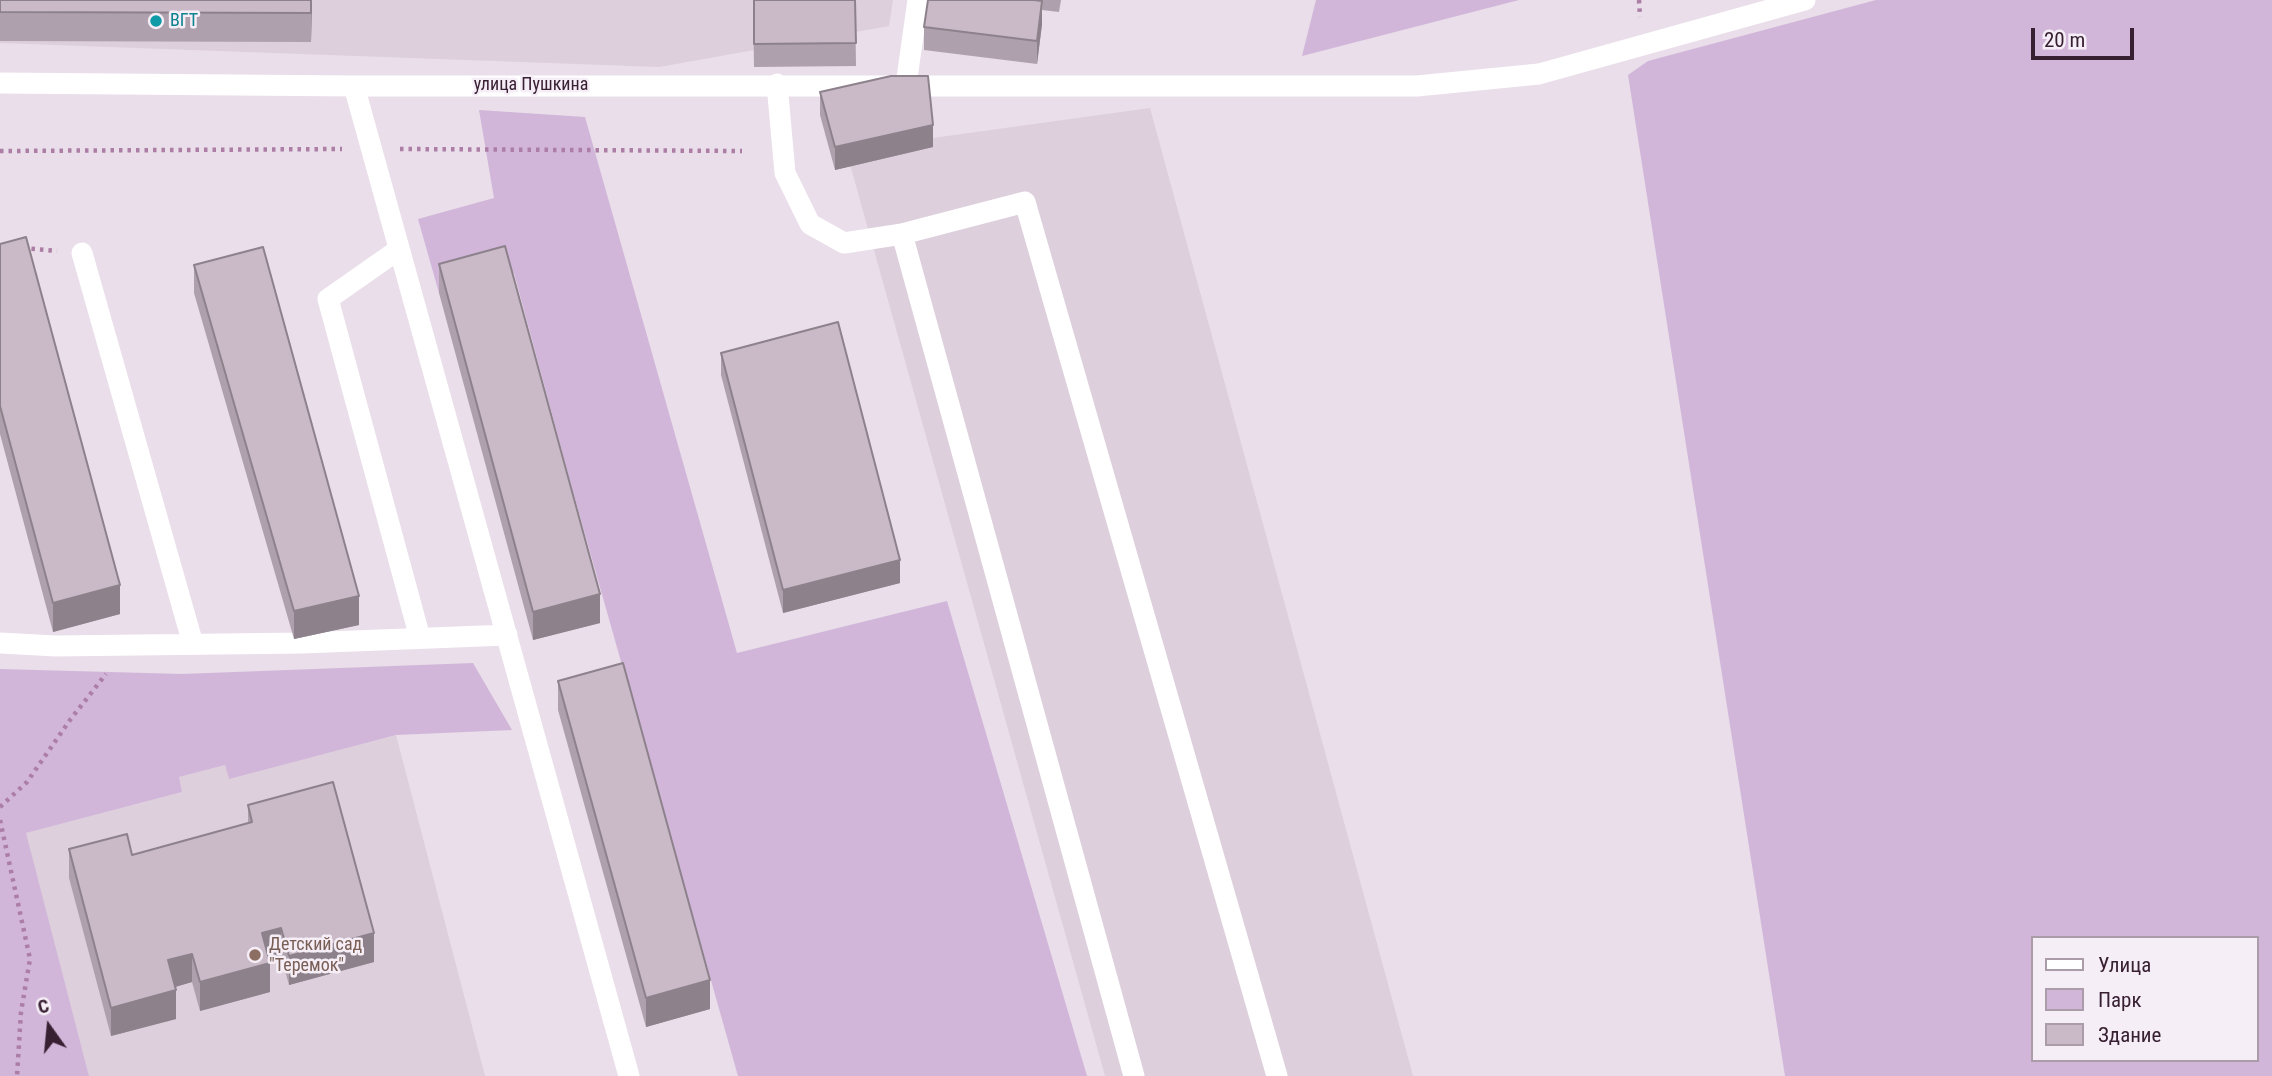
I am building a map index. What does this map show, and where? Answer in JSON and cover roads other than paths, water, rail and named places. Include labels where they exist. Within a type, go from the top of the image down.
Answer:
[{"type":"street","points":[[906,85],[918,0]]},
{"type":"street","name":"улица Пушкина","points":[[0,83],[354,86],[1417,86],[1539,74],[1805,0]]},
{"type":"street","points":[[778,84],[785,173],[810,224],[844,243],[902,234],[1026,202],[1277,1076]]},
{"type":"street","points":[[354,86],[629,1076]]},
{"type":"street","points":[[902,234],[1134,1076]]},
{"type":"street","points":[[398,250],[328,299],[420,638]]},
{"type":"street","points":[[82,253],[193,644]]},
{"type":"street","points":[[0,643],[56,646],[193,644],[507,635]]},
{"type":"place","name":"ВГТ","points":[[156,21]]},
{"type":"place","name":"Детский сад \"Теремок\"","points":[[255,955]]}]
